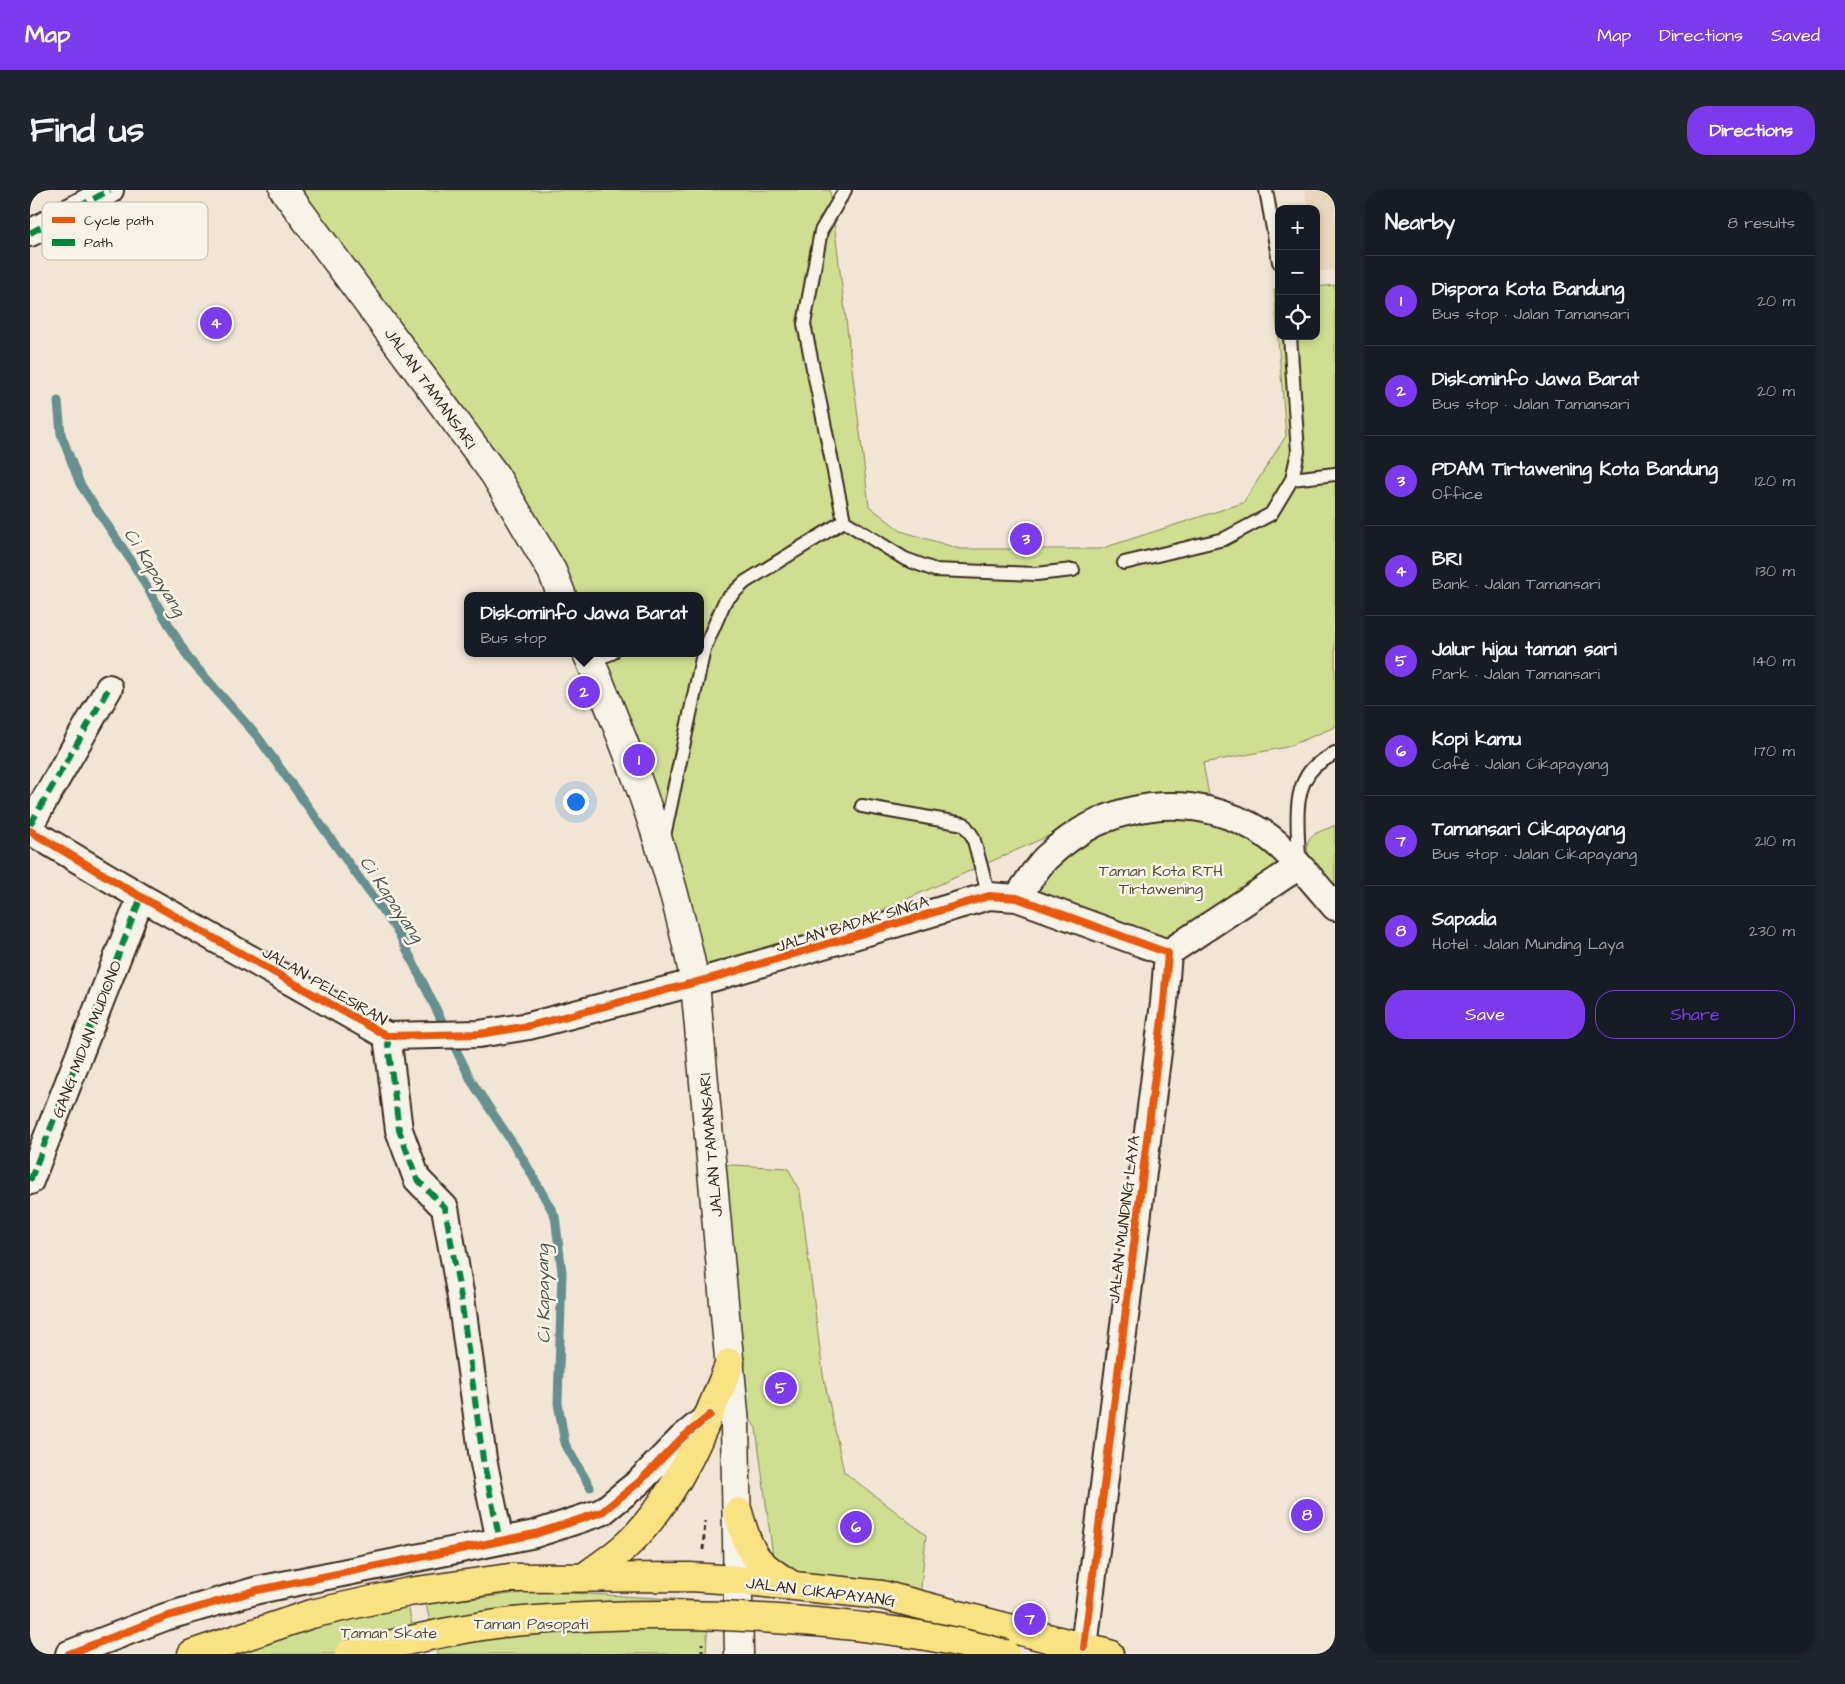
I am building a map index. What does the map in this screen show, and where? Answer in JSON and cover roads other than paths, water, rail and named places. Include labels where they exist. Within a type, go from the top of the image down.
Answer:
[{"type":"main road","name":"JALAN TAMANSARI","points":[[284,190],[495,475],[552,571],[560,592]]},
{"type":"main road","name":"JALAN TAMANSARI","points":[[596,657],[684,927],[695,982],[730,1363],[738,1512],[736,1580],[739,1654]]},
{"type":"main road","points":[[586,1576],[631,1542],[667,1499],[710,1415],[730,1363]]},
{"type":"main road","points":[[738,1512],[748,1546],[764,1568],[793,1586]]},
{"type":"main road","name":"JALAN CIKAPAYANG","points":[[192,1654],[311,1614],[409,1592],[509,1578],[586,1576],[690,1577],[882,1595],[1096,1650]]},
{"type":"main road","points":[[349,1654],[421,1637],[522,1621],[636,1615],[753,1617],[886,1629],[1005,1654]]},
{"type":"street","points":[[88,202],[110,190]]},
{"type":"street","points":[[30,234],[42,227]]},
{"type":"street","points":[[30,824],[109,688]]},
{"type":"street","points":[[1299,866],[1168,953],[1018,898],[1045,859],[1082,828],[1126,810],[1173,805],[1220,812],[1264,833],[1299,866],[1335,907]]},
{"type":"street","name":"JALAN PELESIRAN","points":[[30,830],[141,897],[387,1036],[470,1034],[529,1026],[695,982]]},
{"type":"street","name":"JALAN BADAK SINGA","points":[[695,982],[988,896],[1018,898]]},
{"type":"street","name":"GANG MIDUN MUDIONO","points":[[30,1181],[141,897]]},
{"type":"street","name":"JALAN MUNDING LAYA","points":[[1096,1650],[1168,953]]},
{"type":"street","points":[[387,1036],[399,1130],[417,1179],[445,1208],[461,1298],[483,1459],[500,1540]]},
{"type":"street","points":[[69,1654],[166,1617],[258,1590],[535,1534],[602,1512],[639,1482],[682,1438],[710,1415]]},
{"type":"lane","points":[[846,190],[821,231],[804,324],[844,521],[905,558],[935,570],[1036,574],[1073,570]]},
{"type":"lane","points":[[1266,190],[1277,250]]},
{"type":"lane","points":[[1124,563],[1224,539],[1271,514],[1292,479],[1298,452],[1290,340]]},
{"type":"lane","points":[[1292,479],[1335,474]]},
{"type":"lane","points":[[704,644],[725,601],[732,594],[746,582],[844,521]]},
{"type":"lane","points":[[661,852],[666,818],[700,657]]},
{"type":"lane","points":[[1299,866],[1299,792],[1315,766],[1335,753]]},
{"type":"lane","points":[[862,806],[964,824],[973,837],[988,896]]},
{"type":"waterway","name":"Ci Kapayang","points":[[58,401],[61,434],[80,484],[132,562],[189,659],[257,736],[398,932],[472,1082],[523,1159],[555,1216],[562,1272],[558,1403],[565,1444],[590,1487]]},
{"type":"place","name":"BRI","points":[[216,323]]},
{"type":"place","name":"PDAM Tirtawening Kota Bandung","points":[[1026,539]]},
{"type":"place","name":"Diskominfo Jawa Barat","points":[[584,692]]},
{"type":"place","name":"Dispora Kota Bandung","points":[[639,760]]},
{"type":"place","name":"Jalur hijau taman sari","points":[[781,1388]]},
{"type":"place","name":"Sapadia","points":[[1307,1515]]},
{"type":"place","name":"Kopi kamu","points":[[856,1527]]},
{"type":"place","name":"Tamansari Cikapayang","points":[[1030,1619]]},
{"type":"park label","name":"Taman Kota RTH Tirtawening","points":[[1161,879]]},
{"type":"park label","name":"Taman Pasopati","points":[[531,1623]]},
{"type":"park label","name":"Taman Skate","points":[[389,1632]]}]
